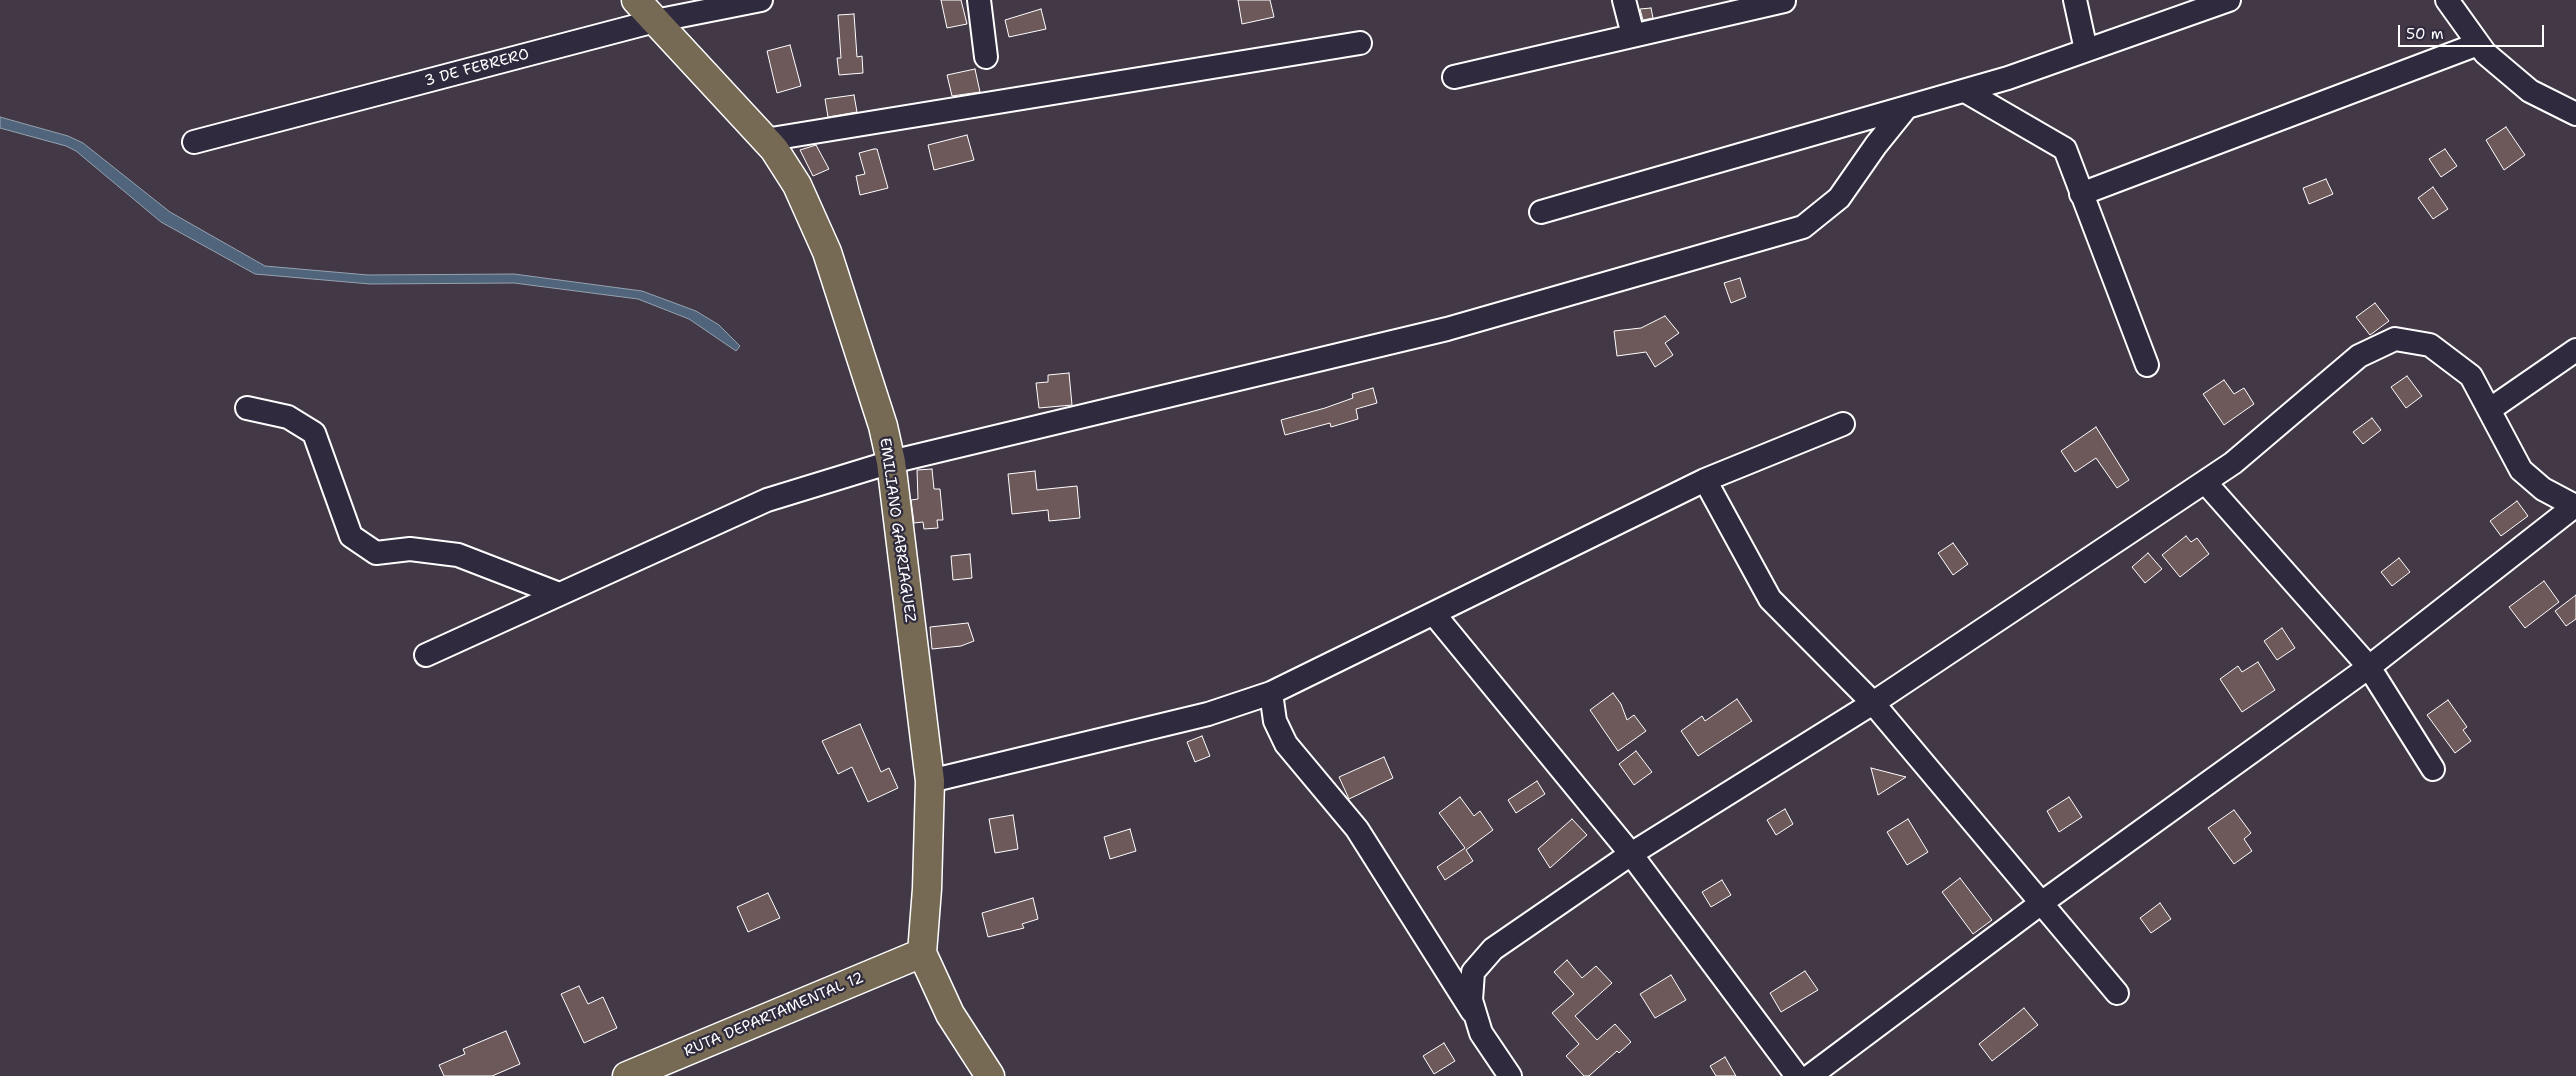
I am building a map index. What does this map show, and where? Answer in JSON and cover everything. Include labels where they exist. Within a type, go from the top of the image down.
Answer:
[{"type":"main road","name":"EMILIANO GABRIAGUEZ","points":[[636,0],[765,140],[797,185],[827,252],[883,426],[891,462],[930,781],[927,888],[922,953]]},
{"type":"main road","name":"RUTA DEPARTAMENTAL 12","points":[[627,1076],[922,953]]},
{"type":"main road","points":[[922,953],[950,1014],[990,1076]]},
{"type":"street","name":"3 DE FEBRERO","points":[[194,142],[655,22],[761,0]]},
{"type":"street","points":[[979,0],[986,58]]},
{"type":"street","points":[[1624,0],[1633,35]]},
{"type":"street","points":[[2075,0],[2086,50]]},
{"type":"street","points":[[1541,212],[1965,91],[2229,0]]},
{"type":"street","points":[[2447,0],[2485,53],[2530,91],[2576,114]]},
{"type":"street","points":[[1454,77],[1784,1]]},
{"type":"street","points":[[765,140],[1360,43]]},
{"type":"street","points":[[2081,194],[2478,44]]},
{"type":"street","points":[[1965,91],[2065,149],[2147,365]]},
{"type":"street","points":[[426,655],[767,500],[891,462],[1447,329],[1802,227],[1839,198],[1905,109]]},
{"type":"street","points":[[1510,1076],[1481,1033],[1471,1000],[1473,972],[1493,949],[1631,854],[1873,703],[2233,463],[2360,356],[2395,339],[2430,345],[2471,376],[2521,470],[2543,489],[2575,506],[2369,667],[2040,904],[1810,1076]]},
{"type":"street","points":[[2489,410],[2576,350]]},
{"type":"street","points":[[247,408],[288,418],[314,433],[351,536],[376,552],[410,549],[458,555],[559,594]]},
{"type":"street","points":[[930,781],[1208,714],[1271,693],[1705,480],[1843,424]]},
{"type":"street","points":[[1705,480],[1770,599],[1873,703],[2040,904],[2117,993]]},
{"type":"street","points":[[2205,482],[2369,667],[2433,770]]},
{"type":"street","points":[[1434,614],[1631,854],[1797,1076]]},
{"type":"street","points":[[1271,693],[1276,721],[1286,744],[1357,829],[1476,1018]]},
{"type":"water","points":[[0,117],[68,136],[83,143],[170,212],[265,266],[368,275],[514,274],[642,291],[696,311],[719,325],[740,346],[736,351],[689,319],[638,299],[514,283],[370,284],[255,274],[161,222],[76,151],[66,146],[0,128]]},
{"type":"building","points":[[941,0],[961,0],[967,24],[947,28]]},
{"type":"building","points":[[1238,0],[1270,0],[1274,17],[1242,24]]},
{"type":"building","points":[[1651,8],[1653,18],[1643,20],[1640,9]]},
{"type":"building","points":[[1041,9],[1046,29],[1009,37],[1005,20]]},
{"type":"building","points":[[854,14],[857,57],[862,56],[863,73],[839,75],[837,58],[841,58],[838,15]]},
{"type":"building","points":[[790,45],[801,86],[777,93],[767,51]]},
{"type":"building","points":[[975,69],[980,92],[952,96],[947,75]]},
{"type":"building","points":[[854,95],[857,112],[828,117],[825,99]]},
{"type":"building","points":[[2506,127],[2525,155],[2504,170],[2486,140]]},
{"type":"building","points":[[967,135],[974,160],[934,170],[928,145]]},
{"type":"building","points":[[816,145],[829,169],[813,176],[800,150]]},
{"type":"building","points":[[877,149],[888,188],[860,195],[856,176],[865,174],[859,153]]},
{"type":"building","points":[[2445,149],[2457,166],[2441,177],[2429,159]]},
{"type":"building","points":[[2326,179],[2333,194],[2309,204],[2303,188]]},
{"type":"building","points":[[2433,187],[2448,209],[2433,219],[2418,198]]},
{"type":"building","points":[[1740,278],[1746,297],[1731,303],[1724,283]]},
{"type":"building","points":[[2375,303],[2389,321],[2370,335],[2356,317]]},
{"type":"building","points":[[1665,316],[1679,333],[1665,343],[1673,355],[1655,367],[1646,352],[1617,356],[1614,331],[1641,328]]},
{"type":"building","points":[[1069,373],[1072,405],[1039,408],[1036,383],[1048,382],[1048,375]]},
{"type":"building","points":[[2407,376],[2422,396],[2406,408],[2391,387]]},
{"type":"building","points":[[2224,380],[2234,394],[2244,388],[2254,404],[2224,425],[2203,394]]},
{"type":"building","points":[[1373,388],[1377,403],[1356,409],[1358,419],[1331,427],[1330,423],[1285,435],[1281,420],[1325,408],[1353,398],[1352,394]]},
{"type":"building","points":[[2372,418],[2381,430],[2363,444],[2353,432]]},
{"type":"building","points":[[2096,427],[2129,480],[2117,488],[2096,458],[2075,472],[2061,451]]},
{"type":"building","points":[[932,469],[934,489],[940,489],[943,520],[937,520],[938,528],[924,529],[923,522],[914,523],[911,500],[918,499],[917,470]]},
{"type":"building","points":[[1035,471],[1037,490],[1077,486],[1080,518],[1049,521],[1048,510],[1012,514],[1008,474]]},
{"type":"building","points":[[2517,501],[2528,516],[2501,536],[2490,521]]},
{"type":"building","points":[[2186,536],[2191,542],[2197,538],[2209,554],[2180,577],[2162,555]]},
{"type":"building","points":[[1953,543],[1968,564],[1953,575],[1938,553]]},
{"type":"building","points":[[2148,553],[2162,569],[2145,583],[2132,567]]},
{"type":"building","points":[[970,554],[972,578],[953,580],[951,556]]},
{"type":"building","points":[[2399,558],[2410,572],[2392,586],[2381,572]]},
{"type":"building","points":[[2544,581],[2559,602],[2525,628],[2509,607]]},
{"type":"building","points":[[2576,595],[2576,619],[2566,626],[2555,611]]},
{"type":"building","points":[[968,623],[974,641],[961,646],[932,649],[930,627]]},
{"type":"building","points":[[2282,628],[2295,648],[2277,660],[2264,641]]},
{"type":"building","points":[[2258,662],[2275,690],[2242,712],[2220,679],[2238,666],[2242,672]]},
{"type":"building","points":[[1613,693],[1621,704],[1627,720],[1634,715],[1646,731],[1618,751],[1590,710]]},
{"type":"building","points":[[1737,699],[1752,721],[1698,756],[1681,731],[1702,716],[1705,721]]},
{"type":"building","points":[[2448,700],[2467,727],[2463,730],[2471,741],[2455,753],[2427,715]]},
{"type":"building","points":[[860,724],[881,772],[889,768],[898,788],[868,802],[852,767],[838,774],[822,741]]},
{"type":"building","points":[[1202,736],[1210,756],[1195,762],[1187,742]]},
{"type":"building","points":[[1636,751],[1652,772],[1634,785],[1619,764]]},
{"type":"building","points":[[1384,757],[1393,778],[1349,799],[1339,777]]},
{"type":"building","points":[[1871,768],[1906,777],[1878,795]]},
{"type":"building","points":[[1537,781],[1545,794],[1516,813],[1508,800]]},
{"type":"building","points":[[1460,797],[1474,816],[1480,811],[1493,830],[1466,850],[1473,861],[1445,880],[1437,867],[1465,848],[1439,813]]},
{"type":"building","points":[[2069,797],[2082,817],[2059,832],[2047,811]]},
{"type":"building","points":[[1785,809],[1793,824],[1776,835],[1767,820]]},
{"type":"building","points":[[2234,810],[2251,833],[2244,839],[2252,851],[2234,864],[2208,828]]},
{"type":"building","points":[[1013,815],[1018,849],[995,853],[989,819]]},
{"type":"building","points":[[1572,819],[1587,835],[1550,868],[1538,849]]},
{"type":"building","points":[[1908,819],[1928,852],[1907,865],[1887,832]]},
{"type":"building","points":[[1130,829],[1136,851],[1110,859],[1104,837]]},
{"type":"building","points":[[1960,878],[1992,920],[1973,934],[1942,892]]},
{"type":"building","points":[[1722,880],[1731,895],[1711,907],[1702,892]]},
{"type":"building","points":[[768,893],[780,918],[748,932],[737,907]]},
{"type":"building","points":[[1033,898],[1038,919],[1022,924],[1024,928],[988,937],[982,913]]},
{"type":"building","points":[[2160,903],[2171,919],[2151,933],[2140,918]]},
{"type":"building","points":[[1567,960],[1582,978],[1596,966],[1612,983],[1575,1016],[1597,1040],[1615,1024],[1631,1042],[1619,1053],[1617,1051],[1589,1076],[1584,1076],[1566,1056],[1579,1044],[1552,1013],[1574,994],[1554,972]]},
{"type":"building","points":[[1805,971],[1818,990],[1781,1012],[1770,993]]},
{"type":"building","points":[[1671,975],[1686,1000],[1655,1018],[1640,994]]},
{"type":"building","points":[[579,986],[588,1004],[603,997],[617,1028],[584,1043],[561,994]]},
{"type":"building","points":[[2024,1008],[2038,1025],[1992,1061],[1979,1044]]},
{"type":"building","points":[[506,1031],[520,1064],[492,1076],[444,1076],[439,1065],[465,1054],[463,1049]]},
{"type":"building","points":[[1444,1043],[1455,1061],[1434,1074],[1423,1056]]},
{"type":"building","points":[[1725,1057],[1736,1076],[1716,1076],[1710,1066]]}]
